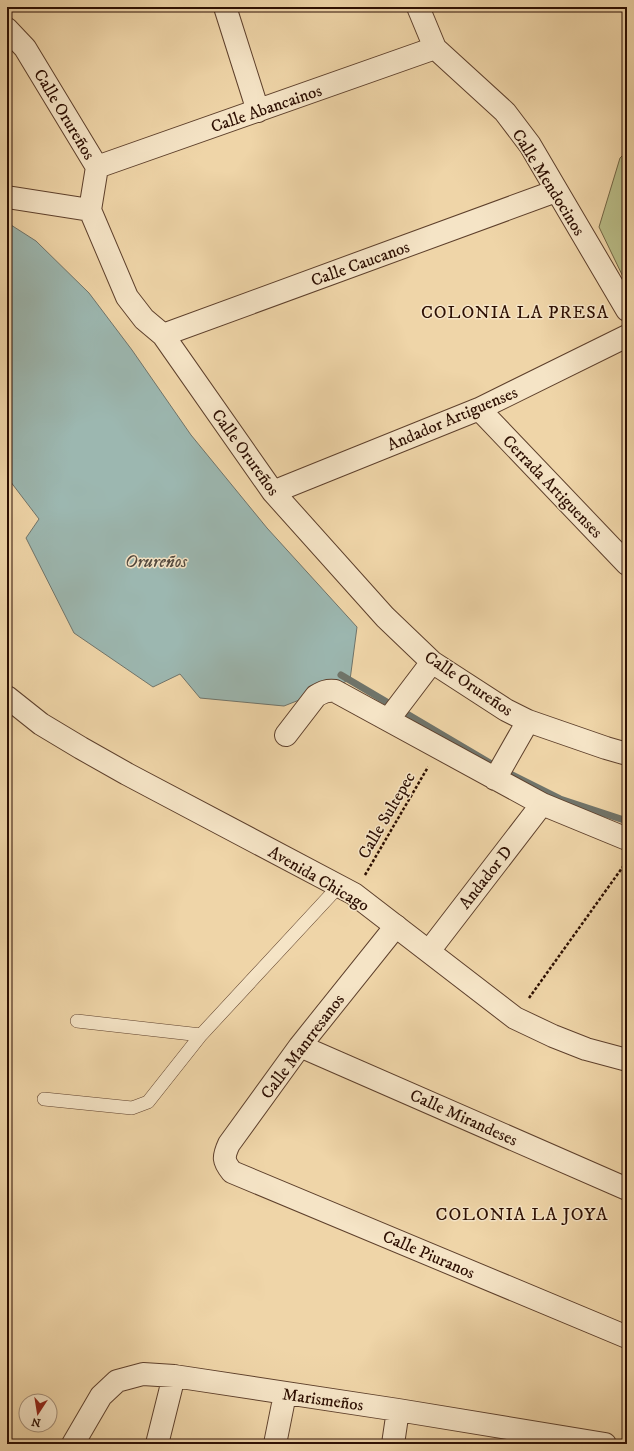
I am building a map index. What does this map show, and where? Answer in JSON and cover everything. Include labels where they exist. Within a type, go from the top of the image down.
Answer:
[{"type":"street","points":[[225,7],[258,111]]},
{"type":"street","name":"Calle Mendocinos","points":[[418,7],[435,48],[505,112],[530,145],[627,310]]},
{"type":"street","name":"Calle Orureños","points":[[7,29],[25,48],[97,167],[90,210],[127,297],[144,319],[163,335],[273,492],[385,617],[432,662],[527,722],[627,754]]},
{"type":"street","name":"Calle Abancainos","points":[[97,167],[435,48]]},
{"type":"street","name":"Calle Caucanos","points":[[163,335],[556,191]]},
{"type":"street","points":[[7,197],[90,210]]},
{"type":"street","name":"Andador Artiguenses","points":[[273,492],[479,408],[627,336]]},
{"type":"street","name":"Cerrada Artiguenses","points":[[479,408],[627,564]]},
{"type":"street","points":[[388,720],[432,662]]},
{"type":"street","points":[[286,735],[316,696],[329,690],[335,691],[438,749],[496,778],[542,804],[627,839]]},
{"type":"street","name":"Avenida Chicago","points":[[7,697],[41,724],[81,748],[127,774],[347,890],[515,1018],[580,1047],[627,1060]]},
{"type":"street","points":[[496,778],[527,722]]},
{"type":"street","name":"Andador D","points":[[429,951],[542,804]]},
{"type":"street","name":"Calle Manrresanos","points":[[232,1172],[226,1164],[224,1154],[229,1144],[300,1046],[396,926]]},
{"type":"street","name":"Calle Mirandeses","points":[[300,1046],[627,1189]]},
{"type":"street","name":"Calle Piuranos","points":[[232,1172],[627,1336]]},
{"type":"street","name":"Marismeños","points":[[73,1444],[101,1396],[117,1381],[143,1374],[174,1376],[398,1410],[530,1438],[605,1444]]},
{"type":"street","points":[[157,1444],[174,1376]]},
{"type":"street","points":[[275,1444],[285,1394]]},
{"type":"street","points":[[393,1444],[398,1410]]},
{"type":"lane","points":[[44,1100],[132,1108],[148,1102],[201,1035],[347,890]]},
{"type":"lane","points":[[77,1021],[201,1035]]},
{"type":"path","name":"Calle Sultepec","points":[[347,890],[438,749]]},
{"type":"path","points":[[515,1018],[627,860]]},
{"type":"green space","points":[[627,151],[627,285],[599,227],[620,158]]},
{"type":"water","name":"Orureños","points":[[7,225],[11,225],[36,241],[89,293],[132,350],[191,435],[267,528],[357,627],[350,680],[284,706],[200,698],[180,674],[153,687],[74,633],[26,538],[39,519],[7,477]]},
{"type":"waterway","points":[[341,675],[500,769],[560,799],[627,821]]},
{"type":"district","name":"COLONIA LA PRESA","points":[[515,312]]},
{"type":"district","name":"COLONIA LA JOYA","points":[[522,1214]]}]
